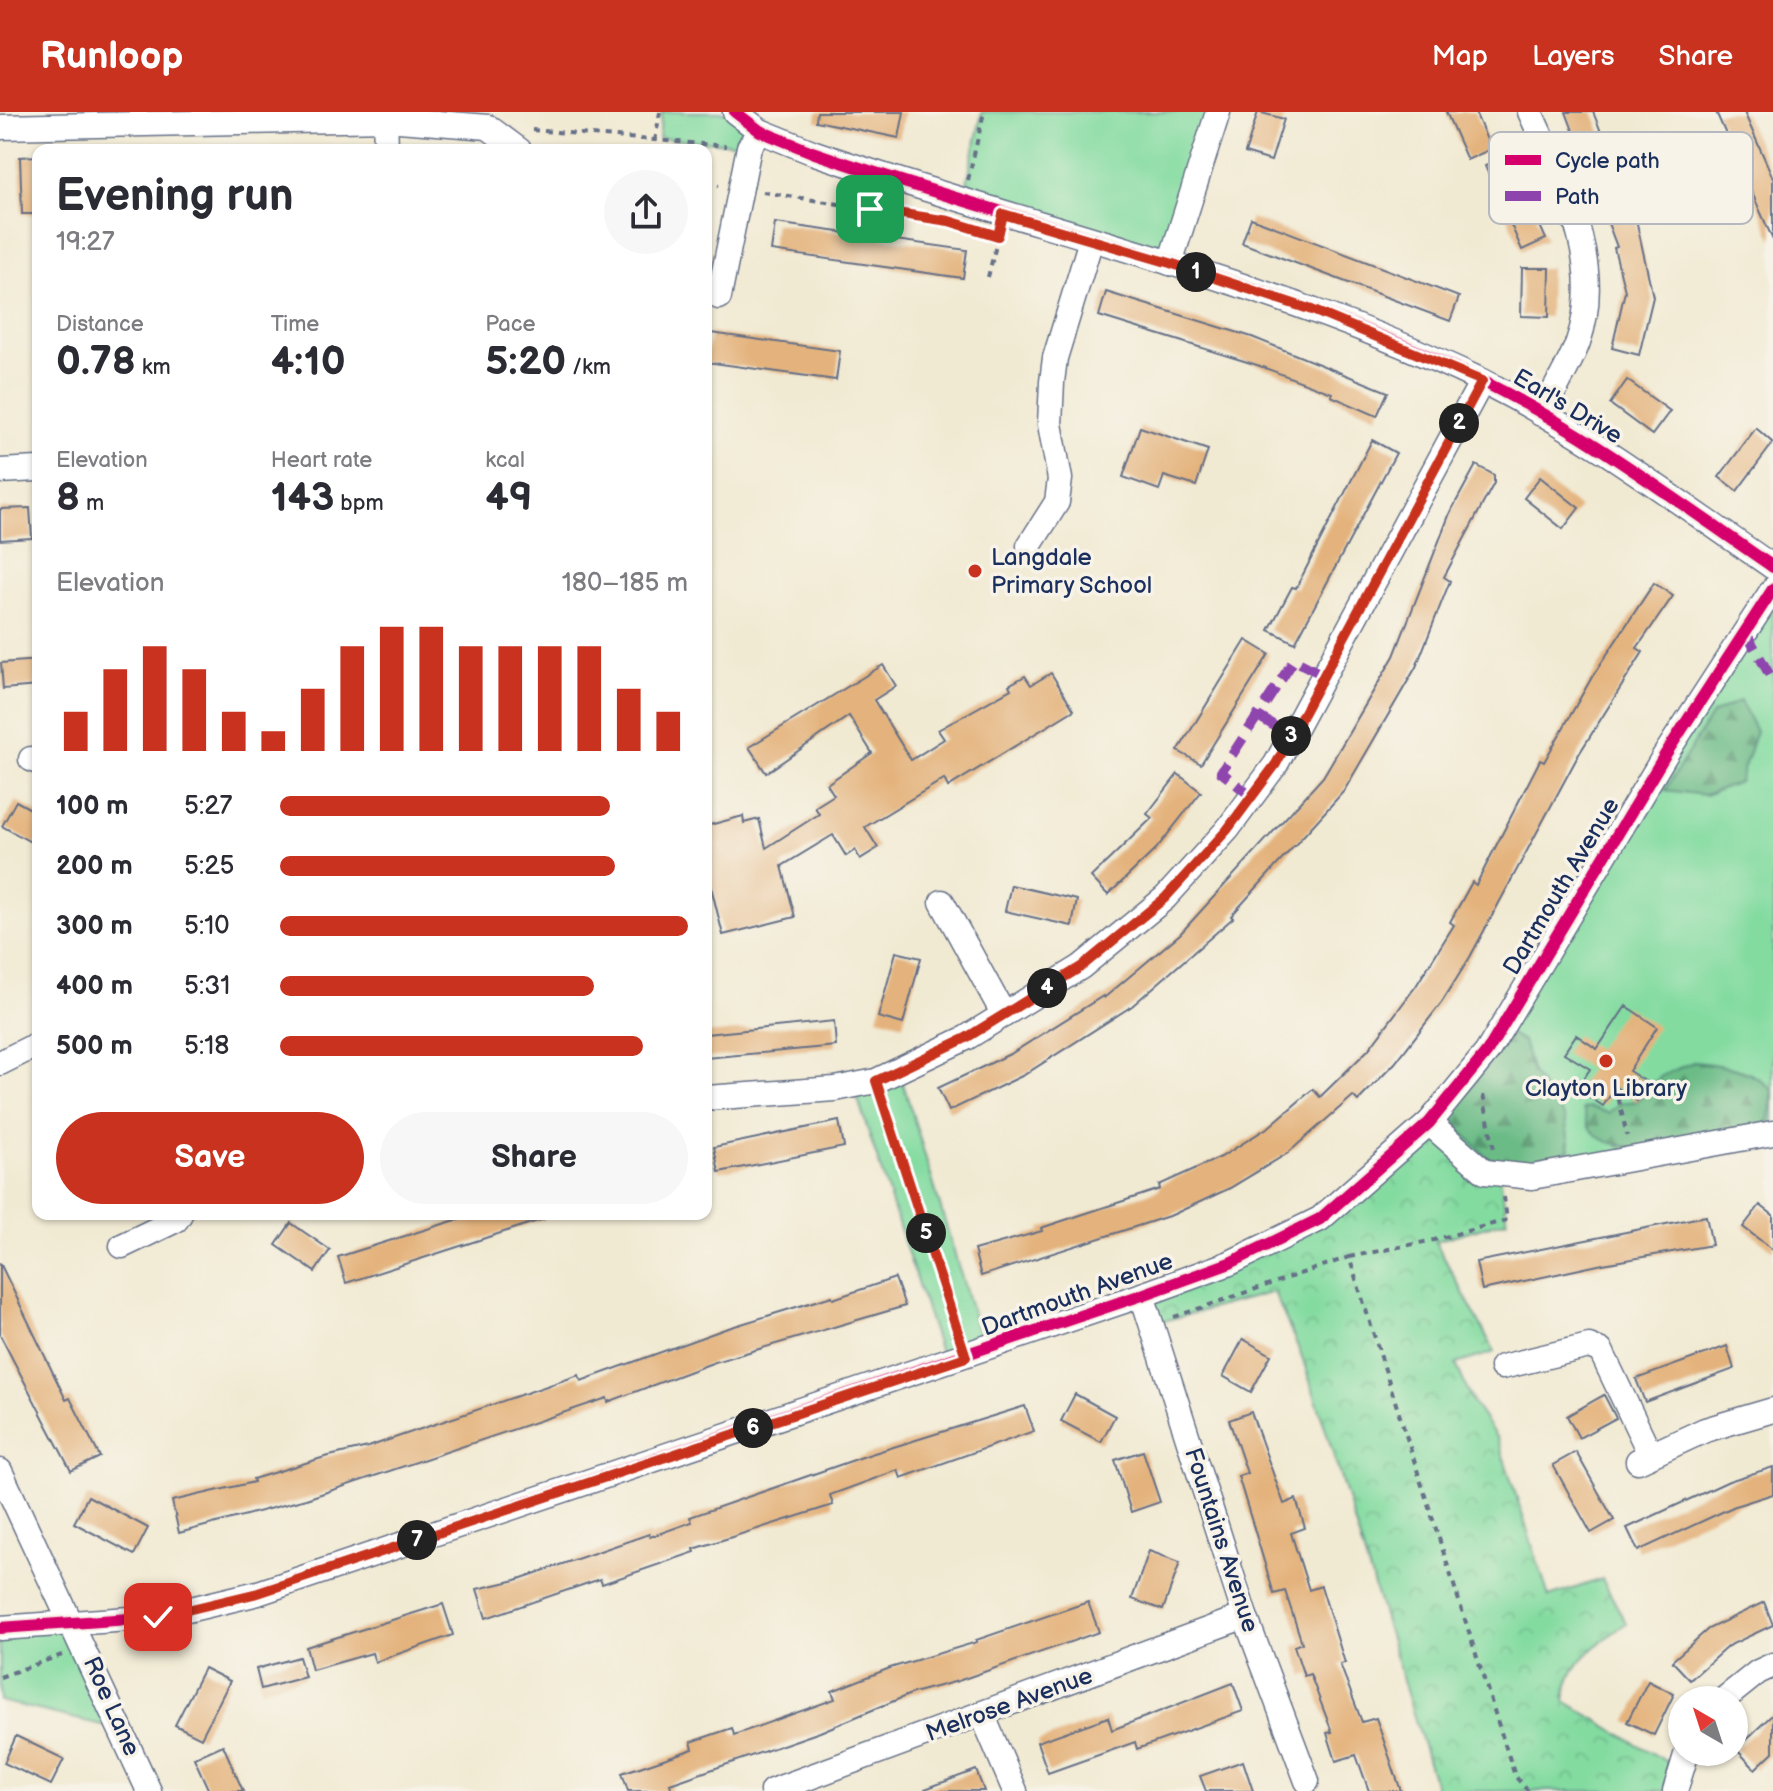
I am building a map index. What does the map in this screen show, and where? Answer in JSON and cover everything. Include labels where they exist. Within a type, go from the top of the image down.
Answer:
[{"type":"street","name":"Earl's Drive","points":[[735,112],[754,139],[1001,225],[1091,240],[1312,310],[1482,381],[1587,440],[1773,567]]},
{"type":"street","points":[[1170,263],[1218,112]]},
{"type":"street","points":[[1530,112],[1538,132]]},
{"type":"street","points":[[385,115],[386,144]]},
{"type":"street","points":[[0,127],[385,115],[488,127],[524,140]]},
{"type":"street","points":[[719,297],[754,139]]},
{"type":"street","points":[[1541,414],[1578,341],[1587,279],[1577,224]]},
{"type":"street","points":[[1029,546],[1057,502],[1060,479],[1050,424],[1055,358],[1091,240]]},
{"type":"street","points":[[712,1098],[835,1089],[876,1081],[966,1038],[1081,967],[1165,898],[1227,830],[1276,764],[1482,381]]},
{"type":"street","points":[[0,471],[32,469]]},
{"type":"street","name":"Dartmouth Avenue","points":[[0,1628],[158,1617],[258,1593],[966,1357],[1230,1263],[1320,1219],[1429,1123],[1477,1066],[1665,755],[1773,589]]},
{"type":"street","points":[[942,902],[1004,1015]]},
{"type":"street","points":[[0,1063],[32,1047]]},
{"type":"street","points":[[1429,1123],[1485,1172],[1532,1177],[1773,1133]]},
{"type":"street","points":[[122,1246],[176,1220]]},
{"type":"street","name":"Fountains Avenue","points":[[1142,1295],[1245,1616],[1307,1781]]},
{"type":"street","points":[[1502,1367],[1589,1346],[1601,1351],[1644,1458],[1705,1430],[1773,1410]]},
{"type":"street","name":"Roe Lane","points":[[0,1471],[69,1624],[85,1646],[149,1791]]},
{"type":"street","name":"Melrose Avenue","points":[[778,1790],[1245,1616]]},
{"type":"street","points":[[1740,1686],[1773,1665]]},
{"type":"street","points":[[982,1714],[1015,1791]]},
{"type":"street","points":[[1675,1791],[1683,1766]]},
{"type":"path","points":[[655,141],[660,112]]},
{"type":"path","points":[[741,189],[956,211],[984,112]]},
{"type":"path","points":[[524,140],[754,139]]},
{"type":"path","points":[[986,232],[1001,225]]},
{"type":"path","points":[[988,277],[1001,225]]},
{"type":"path","points":[[1152,1324],[1349,1257],[1434,1240],[1507,1220],[1477,1066]]},
{"type":"path","points":[[876,1081],[966,1357]]},
{"type":"path","points":[[1616,1087],[1633,1157]]},
{"type":"path","points":[[1349,1257],[1515,1776],[1528,1791]]},
{"type":"path","points":[[0,1677],[85,1646]]},
{"type":"green space","points":[[662,112],[735,112],[760,131],[741,144],[659,138]]},
{"type":"green space","points":[[982,112],[1218,112],[1170,263],[963,202]]},
{"type":"green space","points":[[1773,589],[1773,1133],[1500,1176],[1429,1123]]},
{"type":"green space","points":[[1740,701],[1756,731],[1739,782],[1705,795],[1665,790],[1712,714]]},
{"type":"green space","points":[[1510,1034],[1523,1041],[1532,1073],[1565,1118],[1570,1149],[1544,1164],[1489,1159],[1448,1118]]},
{"type":"green space","points":[[1693,1062],[1736,1069],[1766,1083],[1773,1091],[1769,1124],[1701,1141],[1648,1148],[1604,1140],[1588,1125],[1583,1109],[1590,1107],[1608,1113],[1620,1103],[1637,1101],[1661,1076]]},
{"type":"green space","points":[[899,1070],[984,1351],[942,1359],[855,1090]]},
{"type":"green space","points":[[1429,1123],[1500,1176],[1507,1220],[1435,1241],[1495,1352],[1456,1364],[1471,1399],[1498,1440],[1549,1597],[1602,1579],[1626,1623],[1585,1656],[1571,1676],[1565,1701],[1668,1763],[1668,1766],[1682,1771],[1678,1791],[1437,1791],[1320,1411],[1301,1354],[1274,1292],[1152,1324],[1142,1295],[1290,1236]]},
{"type":"green space","points":[[69,1624],[123,1730],[0,1701],[0,1626]]},
{"type":"building","points":[[817,112],[904,112],[899,138],[816,121]]},
{"type":"building","points":[[1258,112],[1284,119],[1271,161],[1245,153]]},
{"type":"building","points":[[1446,112],[1475,112],[1489,150],[1467,160]]},
{"type":"building","points":[[1566,112],[1593,112],[1601,132],[1574,132]]},
{"type":"building","points":[[1716,112],[1744,112],[1753,132],[1725,132]]},
{"type":"building","points":[[1753,132],[1773,178],[1773,240],[1753,195]]},
{"type":"building","points":[[32,156],[32,214],[22,214],[20,157]]},
{"type":"building","points":[[1251,218],[1459,297],[1450,321],[1242,243]]},
{"type":"building","points":[[775,223],[967,250],[963,278],[771,251]]},
{"type":"building","points":[[1511,224],[1539,224],[1546,239],[1522,250]]},
{"type":"building","points":[[1608,224],[1637,224],[1653,297],[1639,355],[1612,348],[1625,291],[1614,248],[1617,247]]},
{"type":"building","points":[[1522,268],[1550,268],[1549,317],[1521,316]]},
{"type":"building","points":[[1106,292],[1252,337],[1388,392],[1377,416],[1331,396],[1332,393],[1257,365],[1099,316]]},
{"type":"building","points":[[712,333],[840,351],[836,380],[712,363]]},
{"type":"building","points":[[1627,380],[1670,411],[1652,435],[1610,404]]},
{"type":"building","points":[[1140,427],[1208,450],[1196,486],[1164,476],[1159,490],[1123,477]]},
{"type":"building","points":[[1756,428],[1773,443],[1737,491],[1719,477]]},
{"type":"building","points":[[1372,440],[1396,453],[1295,643],[1269,630],[1292,587],[1296,588]]},
{"type":"building","points":[[1476,465],[1494,475],[1494,483],[1444,577],[1450,581],[1416,667],[1344,791],[1231,916],[1233,918],[1132,1006],[1024,1075],[949,1111],[938,1088],[1012,1053],[1104,998],[1180,934],[1323,777],[1394,656],[1450,513]]},
{"type":"building","points":[[1540,477],[1579,508],[1563,529],[1524,498]]},
{"type":"building","points":[[30,508],[32,538],[0,540],[0,509]]},
{"type":"building","points":[[1654,583],[1673,596],[1637,648],[1643,652],[1579,754],[1470,957],[1442,1002],[1395,1063],[1358,1101],[1353,1096],[1288,1153],[1230,1188],[1172,1215],[981,1276],[974,1250],[1042,1231],[1041,1228],[1160,1189],[1159,1185],[1221,1157],[1270,1126],[1313,1089],[1320,1097],[1368,1050],[1416,986],[1454,925],[1450,922],[1472,882],[1476,885],[1540,760],[1544,762],[1592,677]]},
{"type":"building","points":[[1246,640],[1269,654],[1201,764],[1178,751]]},
{"type":"building","points":[[32,660],[32,687],[3,689],[1,663]]},
{"type":"building","points":[[883,665],[896,686],[874,700],[911,760],[944,739],[938,730],[1011,689],[1009,685],[1025,676],[1031,685],[1051,673],[1074,710],[948,787],[944,779],[865,827],[878,848],[860,859],[855,850],[846,856],[833,835],[782,866],[795,917],[723,935],[712,891],[712,824],[743,816],[744,823],[759,819],[766,848],[819,814],[815,807],[834,795],[827,784],[872,753],[849,716],[766,773],[749,747]]},
{"type":"building","points":[[1178,774],[1201,792],[1156,849],[1108,895],[1091,877],[1152,818],[1147,814]]},
{"type":"building","points":[[16,801],[32,810],[32,843],[2,826]]},
{"type":"building","points":[[1011,885],[1077,900],[1072,926],[1005,911]]},
{"type":"building","points":[[896,952],[921,958],[903,1024],[878,1017]]},
{"type":"building","name":"Clayton Library","points":[[1626,1006],[1657,1027],[1629,1071],[1648,1083],[1637,1101],[1616,1087],[1603,1106],[1577,1089],[1590,1069],[1564,1053],[1576,1035],[1597,1049]]},
{"type":"building","points":[[834,1021],[836,1046],[712,1057],[712,1033]]},
{"type":"building","points":[[839,1121],[844,1147],[719,1172],[714,1147]]},
{"type":"building","points":[[1760,1205],[1773,1215],[1773,1250],[1743,1227]]},
{"type":"building","points":[[1706,1216],[1712,1245],[1482,1290],[1476,1262]]},
{"type":"building","points":[[456,1220],[541,1220],[346,1283],[338,1257]]},
{"type":"building","points":[[291,1223],[330,1250],[315,1272],[276,1245]]},
{"type":"building","points":[[0,1263],[66,1400],[70,1398],[100,1457],[71,1471],[0,1335]]},
{"type":"building","points":[[895,1278],[905,1306],[715,1362],[608,1402],[607,1398],[306,1499],[179,1533],[172,1501],[254,1482],[253,1479],[368,1447],[579,1375],[581,1381],[725,1329]]},
{"type":"building","points":[[1243,1339],[1271,1355],[1251,1392],[1223,1376]]},
{"type":"building","points":[[1727,1346],[1734,1369],[1645,1402],[1636,1379]]},
{"type":"building","points":[[1075,1394],[1115,1416],[1101,1442],[1061,1421]]},
{"type":"building","points":[[1604,1395],[1616,1418],[1579,1438],[1567,1416]]},
{"type":"building","points":[[1025,1406],[1034,1431],[901,1478],[898,1470],[830,1495],[833,1505],[694,1549],[695,1552],[602,1584],[600,1579],[486,1618],[477,1589],[516,1580],[649,1534],[650,1537],[692,1522],[690,1517],[871,1454]]},
{"type":"building","points":[[1251,1412],[1284,1504],[1296,1499],[1305,1528],[1291,1533],[1309,1590],[1321,1586],[1345,1663],[1340,1664],[1362,1722],[1376,1718],[1401,1791],[1369,1791],[1356,1755],[1336,1761],[1327,1733],[1332,1732],[1310,1674],[1304,1676],[1294,1646],[1302,1643],[1285,1591],[1274,1594],[1238,1476],[1247,1473],[1229,1420]]},
{"type":"building","points":[[1143,1451],[1160,1502],[1131,1512],[1115,1460]]},
{"type":"building","points":[[1576,1452],[1614,1520],[1591,1533],[1553,1465]]},
{"type":"building","points":[[1773,1467],[1773,1494],[1735,1506],[1638,1551],[1627,1528],[1729,1481]]},
{"type":"building","points":[[88,1496],[148,1528],[134,1555],[74,1523]]},
{"type":"building","points":[[1149,1551],[1180,1562],[1163,1610],[1132,1599]]},
{"type":"building","points":[[1088,1602],[1099,1632],[958,1681],[913,1693],[820,1732],[670,1784],[672,1791],[628,1791],[622,1773],[693,1749],[691,1742],[732,1728],[734,1735],[835,1699],[832,1691],[890,1668],[977,1642]]},
{"type":"building","points":[[1764,1602],[1773,1625],[1728,1646],[1690,1680],[1672,1661],[1708,1629]]},
{"type":"building","points":[[443,1604],[453,1635],[375,1662],[372,1653],[312,1670],[306,1647]]},
{"type":"building","points":[[299,1657],[305,1677],[261,1689],[256,1669]]},
{"type":"building","points":[[204,1668],[230,1681],[201,1738],[175,1725]]},
{"type":"building","points":[[1648,1681],[1668,1691],[1668,1706],[1654,1735],[1627,1722]]},
{"type":"building","points":[[1233,1683],[1243,1711],[1137,1749],[1135,1742],[1048,1773],[1037,1742],[1108,1717],[1112,1730]]},
{"type":"building","points":[[1773,1714],[1773,1752],[1755,1769],[1748,1762],[1748,1738]]},
{"type":"building","points":[[16,1736],[64,1759],[51,1785],[4,1763]]},
{"type":"building","points":[[223,1745],[243,1791],[209,1791],[194,1758]]},
{"type":"building","points":[[1243,1761],[1253,1791],[1206,1791],[1200,1776]]},
{"type":"building","points":[[976,1770],[984,1791],[925,1791],[925,1789]]},
{"type":"marked path","points":[[1745,631],[1773,681]]},
{"type":"marked path","points":[[1252,797],[1221,772],[1294,660],[1323,675]]},
{"type":"marked path","points":[[1258,716],[1291,736]]},
{"type":"cycle path","points":[[735,112],[760,131],[812,152],[1236,284],[1401,345],[1482,381],[1558,422],[1773,567]]},
{"type":"cycle path","points":[[0,1628],[158,1617],[258,1593],[1142,1295],[1230,1263],[1320,1219],[1429,1123],[1487,1052],[1665,755],[1773,589]]},
{"type":"place","name":"Langdale Primary School","points":[[975,571]]},
{"type":"place","name":"Clayton Library","points":[[1606,1061]]},
{"type":"route","points":[[158,1617],[258,1593],[966,1357],[876,1081],[966,1038],[1081,967],[1165,898],[1227,830],[1276,764],[1482,381],[1312,310],[1170,263],[1003,214],[998,236],[949,221],[870,209]]}]
